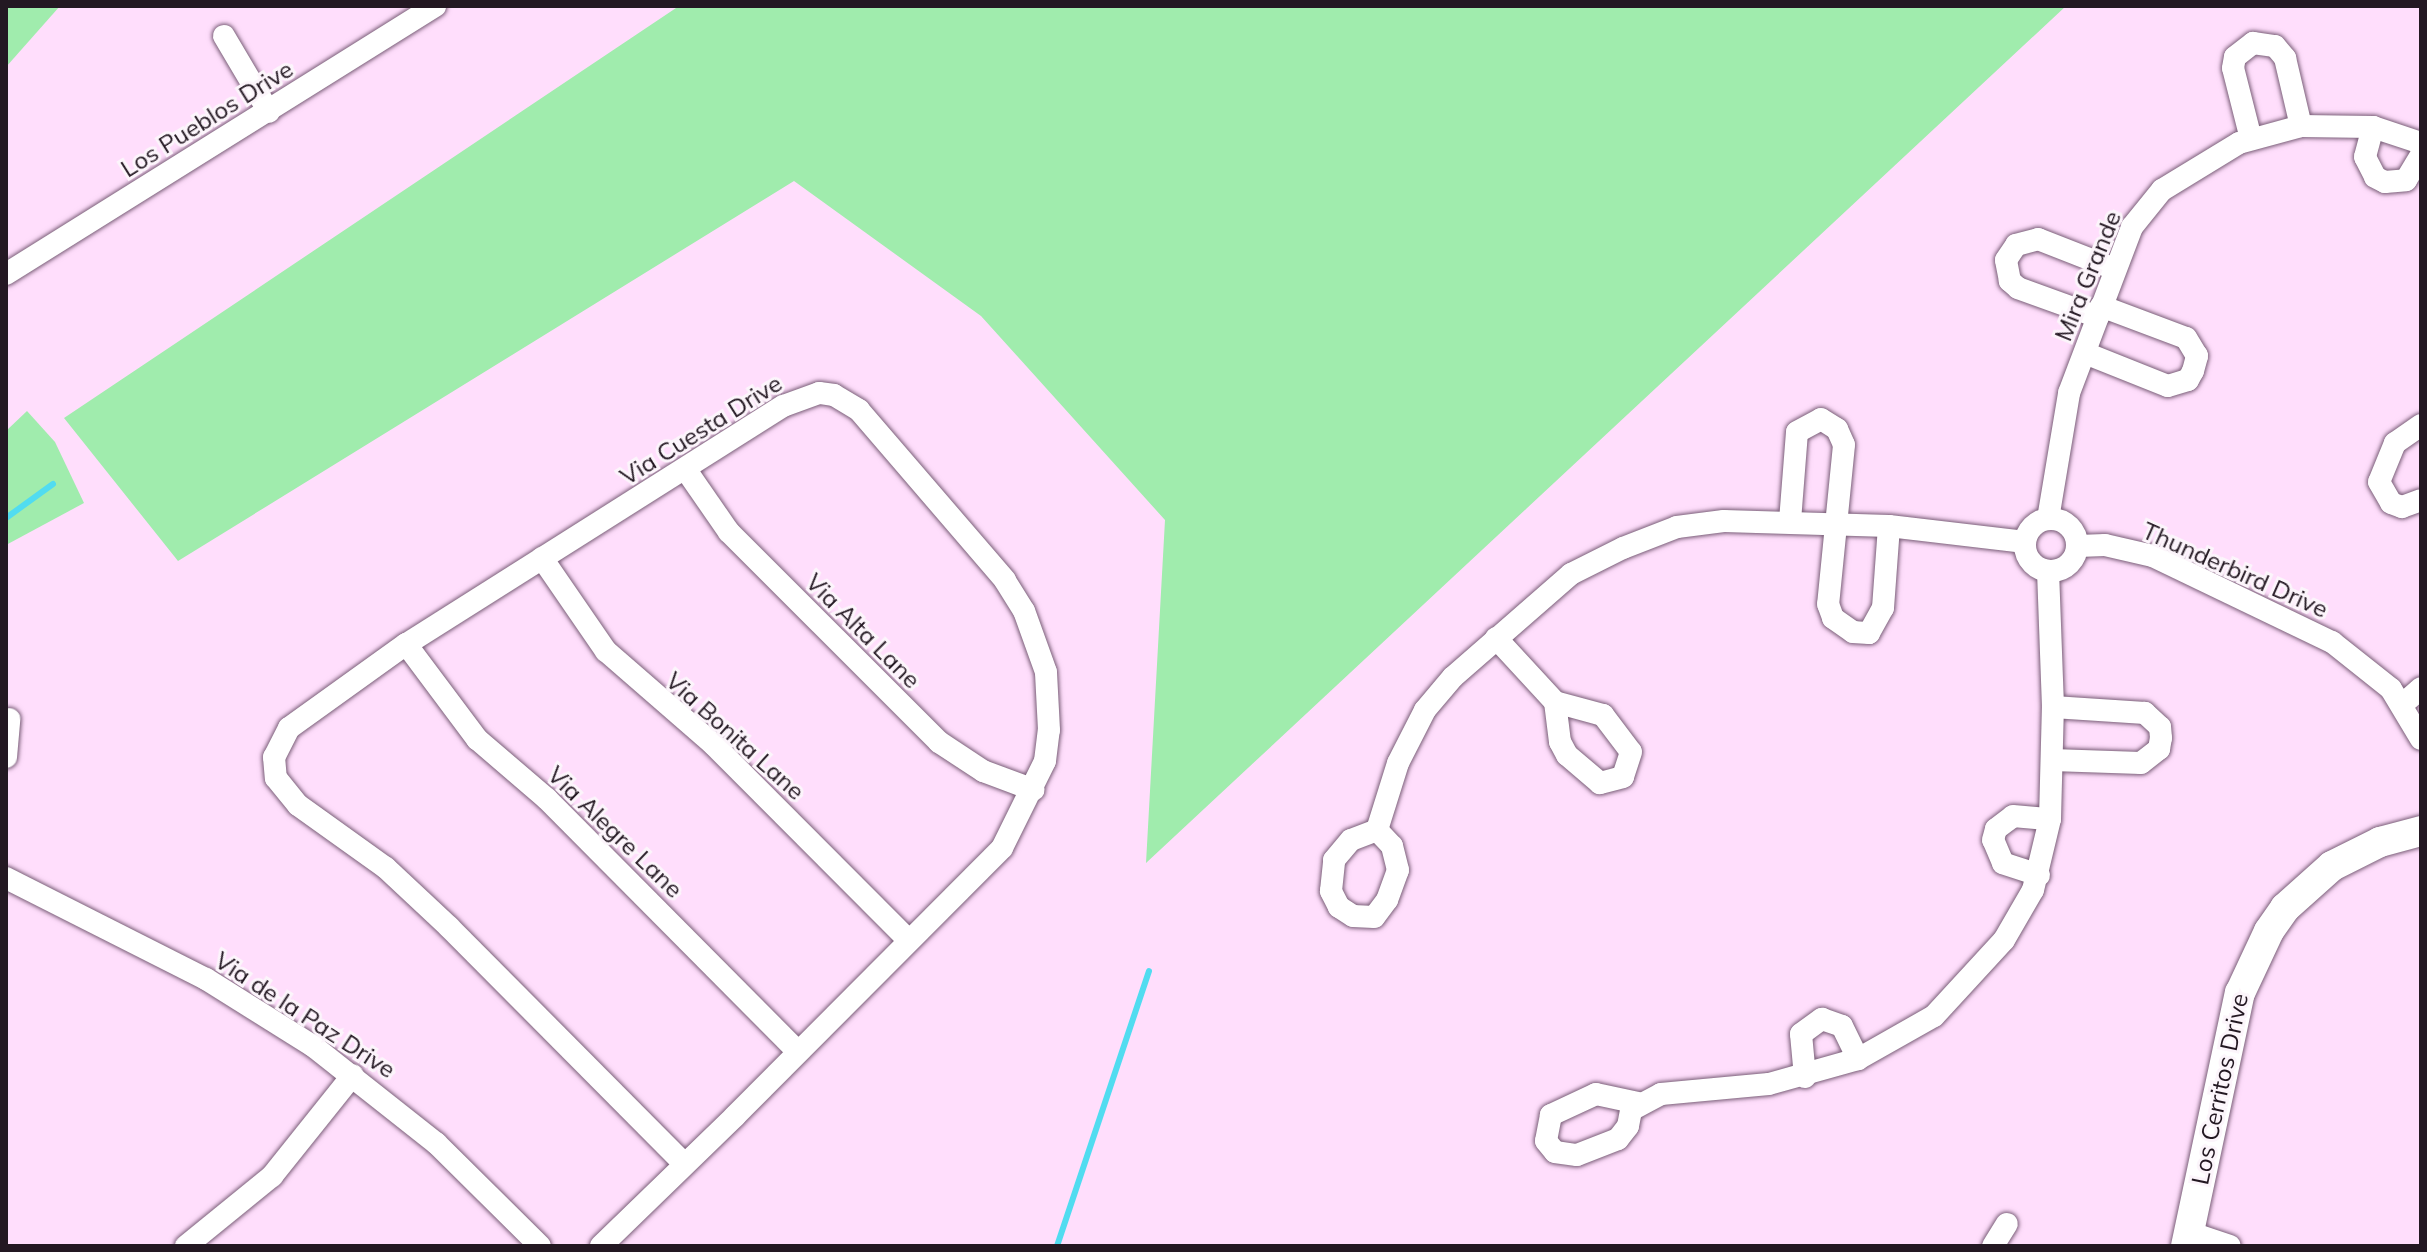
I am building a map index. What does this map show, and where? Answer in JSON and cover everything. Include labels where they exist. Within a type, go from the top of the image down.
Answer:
[{"type":"street","name":"Los Pueblos Drive","points":[[6,274],[435,6]]},
{"type":"street","points":[[224,36],[269,112]]},
{"type":"street","points":[[2251,139],[2233,68],[2235,57],[2253,43],[2275,46],[2285,58],[2301,126]]},
{"type":"street","name":"Mira Grande","points":[[2048,519],[2061,425],[2085,353],[2132,227],[2162,190],[2217,153],[2251,139],[2301,126],[2373,127],[2421,143]]},
{"type":"street","points":[[2373,127],[2365,157],[2375,177],[2406,180],[2421,155]]},
{"type":"street","points":[[2085,353],[2168,386],[2188,380],[2193,371],[2197,356],[2186,338],[2018,288],[2010,281],[2006,260],[2016,245],[2038,239],[2115,269]]},
{"type":"street","name":"Via Cuesta Drive","points":[[601,1246],[684,1164],[908,940],[1002,848],[1034,790],[1045,761],[1049,702],[1038,643],[1024,611],[1005,580],[859,410],[834,395],[800,398],[406,644],[289,728],[274,757],[276,778],[298,805],[386,868],[449,927],[684,1164]]},
{"type":"street","points":[[1790,521],[1797,432],[1821,419],[1837,429],[1844,445],[1828,604],[1833,618],[1853,632],[1869,633],[1883,608],[1889,526]]},
{"type":"street","points":[[2421,425],[2395,443],[2379,476],[2386,500],[2402,507],[2421,500]]},
{"type":"street","name":"Via Alta Lane","points":[[686,470],[729,532],[939,742],[983,771],[1034,790]]},
{"type":"street","points":[[2048,519],[2073,529],[2078,546],[2070,563],[2048,571],[2029,560],[2025,542],[2033,525],[2048,519]]},
{"type":"street","points":[[1377,830],[1398,763],[1425,710],[1496,638],[1571,574],[1623,548],[1677,527],[1790,521],[1889,526],[2025,542]]},
{"type":"street","name":"Thunderbird Drive","points":[[2078,546],[2105,545],[2153,556],[2279,613],[2348,654],[2404,703],[2421,739]]},
{"type":"street","name":"Via Bonita Lane","points":[[542,558],[606,651],[714,745],[908,940]]},
{"type":"street","points":[[1638,1103],[1694,1087],[1805,1077],[1858,1059],[1907,1035],[1955,997],[2004,940],[2039,875],[2050,819],[2053,707],[2048,571]]},
{"type":"street","points":[[1496,638],[1555,702]]},
{"type":"street","name":"Via Alegre Lane","points":[[406,644],[477,739],[547,799],[797,1051]]},
{"type":"street","points":[[2404,703],[2421,688]]},
{"type":"street","points":[[2052,760],[2141,763],[2159,749],[2161,738],[2160,727],[2145,713],[2053,707]]},
{"type":"street","points":[[6,757],[9,719]]},
{"type":"street","points":[[2039,875],[2003,863],[1993,840],[1996,829],[2013,816],[2050,819]]},
{"type":"street","name":"Los Cerritos Drive","points":[[2187,1239],[2240,993],[2269,931],[2285,908],[2332,866],[2380,842],[2421,831]]},
{"type":"street","name":"Via de la Paz Drive","points":[[6,878],[206,979],[353,1075],[436,1143],[540,1246]]},
{"type":"street","points":[[1805,1077],[1801,1034],[1822,1019],[1842,1026],[1858,1059]]},
{"type":"street","points":[[186,1246],[272,1176],[353,1075]]},
{"type":"street","points":[[1993,1246],[2007,1224]]},
{"type":"street","points":[[2187,1239],[2230,1246]]},
{"type":"green space","points":[[6,6],[60,6],[6,67]]},
{"type":"green space","points":[[679,6],[2066,6],[1146,863],[1165,520],[981,316],[794,181],[178,561],[64,418]]},
{"type":"green space","points":[[27,411],[55,442],[84,503],[6,545],[6,431]]},
{"type":"waterway","points":[[6,518],[53,484]]},
{"type":"waterway","points":[[1057,1246],[1149,971]]}]
